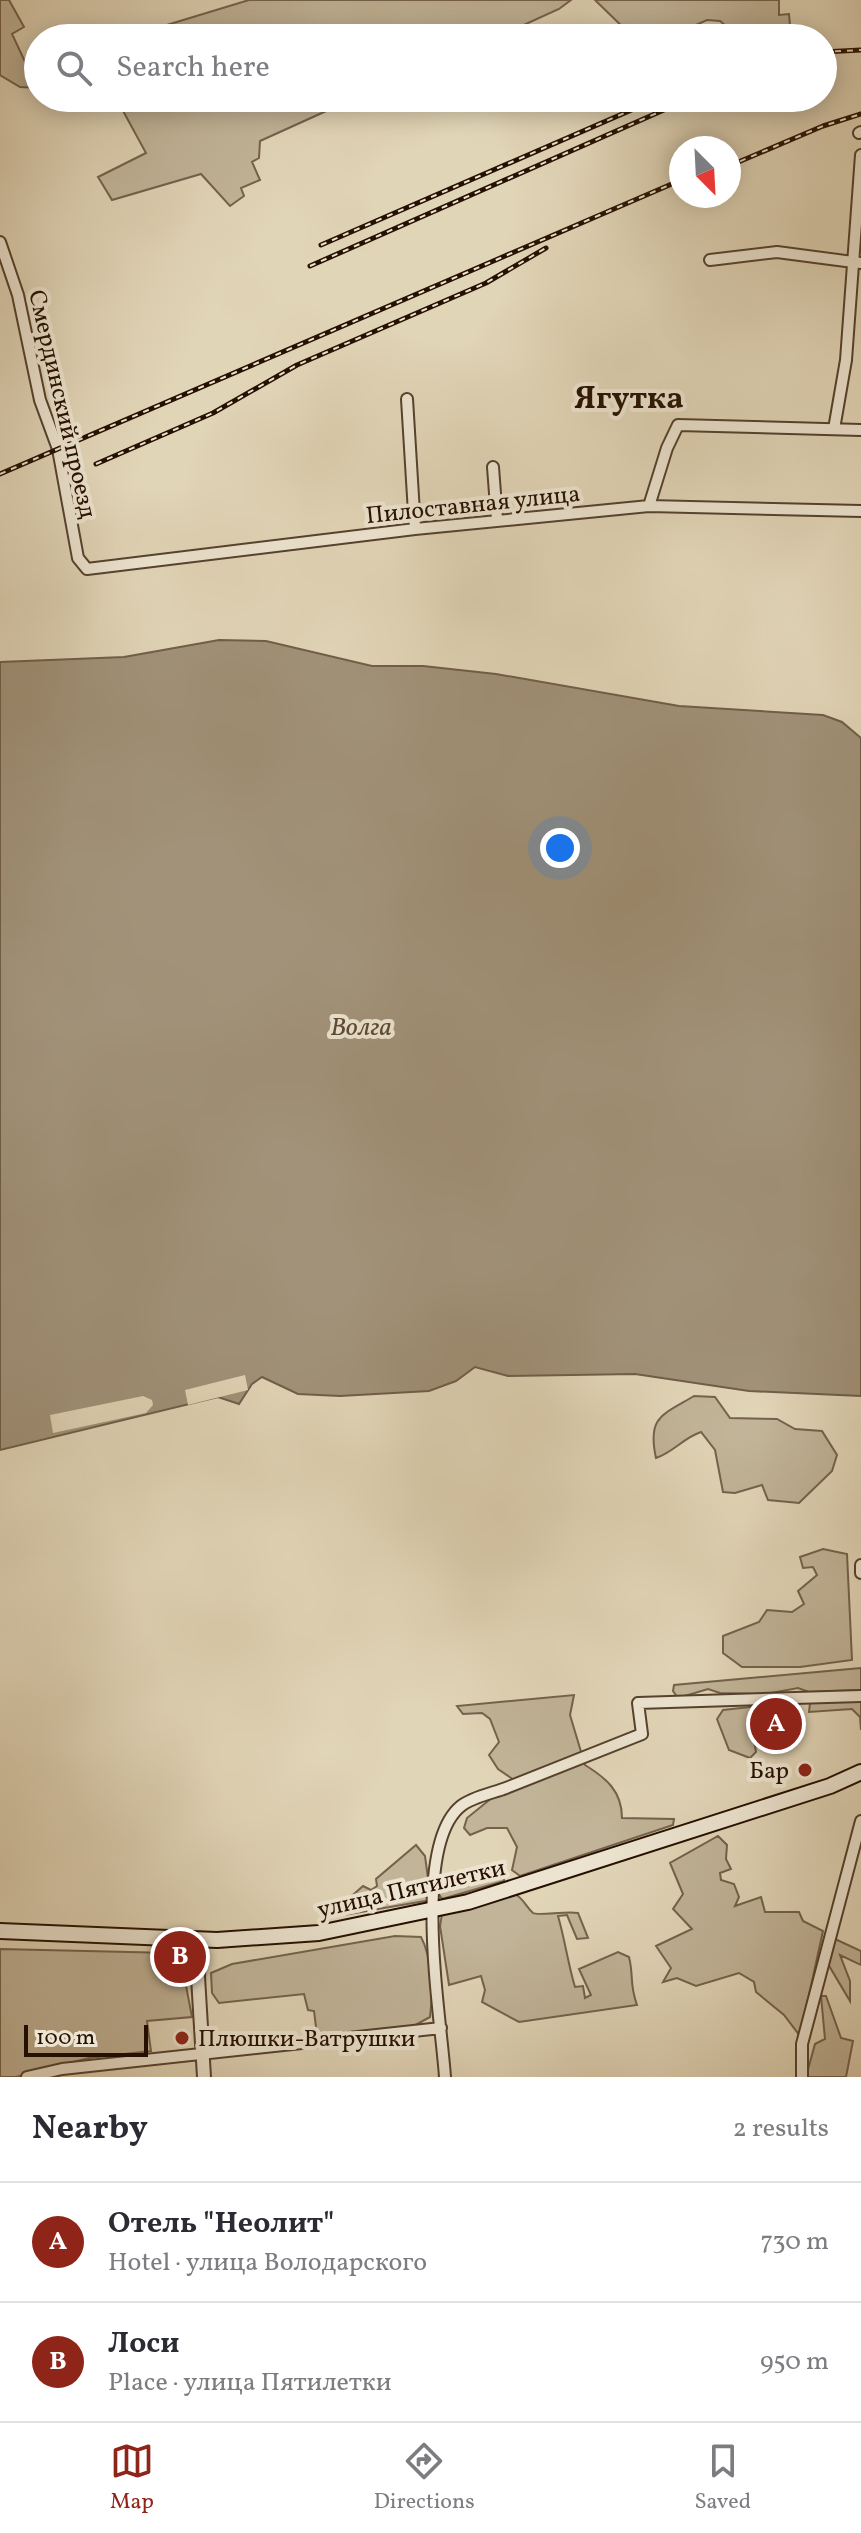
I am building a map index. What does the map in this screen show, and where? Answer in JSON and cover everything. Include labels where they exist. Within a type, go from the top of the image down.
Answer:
[{"type":"main road","name":"улица Пятилетки","points":[[0,1931],[200,1939],[289,1937],[435,1910],[817,1790],[861,1772]]},
{"type":"street","points":[[834,429],[846,360],[856,262],[861,155]]},
{"type":"street","name":"Смердинский проезд","points":[[0,242],[18,295],[40,400],[58,449],[78,558],[83,567],[90,569]]},
{"type":"street","points":[[710,260],[777,252],[856,262]]},
{"type":"street","points":[[407,399],[415,529]]},
{"type":"street","points":[[649,506],[667,448],[678,425],[861,430]]},
{"type":"street","points":[[493,467],[497,520]]},
{"type":"street","name":"Пилоставная улица","points":[[90,569],[415,529],[649,506],[861,511]]},
{"type":"street","points":[[861,1565],[861,1573]]},
{"type":"street","points":[[445,2077],[432,1942],[435,1910],[433,1860],[439,1838],[461,1806],[642,1734],[638,1703],[861,1696]]},
{"type":"street","points":[[802,2077],[802,2044],[861,1821]]},
{"type":"street","points":[[200,1939],[198,1977],[204,2077]]},
{"type":"street","points":[[27,2077],[41,2072],[441,2028]]},
{"type":"shaded area","points":[[0,0],[9,0],[24,27],[12,34],[24,60],[24,87],[0,75]]},
{"type":"shaded area","points":[[249,0],[571,0],[526,24],[170,24]]},
{"type":"shaded area","points":[[595,0],[779,0],[779,15],[789,14],[790,24],[724,24],[707,20],[698,24],[620,24]]},
{"type":"shaded area","points":[[124,112],[324,112],[260,141],[259,158],[252,162],[260,180],[241,188],[244,196],[230,206],[201,174],[112,200],[98,177],[146,153]]},
{"type":"shaded area","points":[[694,1396],[715,1397],[730,1418],[777,1419],[795,1429],[822,1431],[837,1455],[832,1471],[799,1503],[768,1500],[762,1485],[735,1493],[723,1492],[715,1450],[701,1432],[656,1458],[656,1425],[666,1413]]},
{"type":"shaded area","points":[[823,1549],[847,1554],[852,1660],[800,1667],[742,1667],[723,1653],[723,1636],[759,1622],[767,1610],[792,1612],[804,1604],[798,1591],[817,1575],[813,1567],[803,1568],[800,1557]]},
{"type":"shaded area","points":[[861,1668],[861,1690],[809,1692],[798,1688],[766,1694],[720,1693],[708,1689],[678,1698],[673,1691],[674,1685]]},
{"type":"shaded area","points":[[574,1695],[570,1715],[585,1765],[600,1775],[616,1793],[622,1818],[674,1819],[673,1825],[520,1876],[512,1870],[517,1847],[507,1828],[487,1828],[470,1835],[464,1828],[467,1818],[514,1780],[498,1769],[489,1755],[499,1742],[490,1719],[482,1713],[463,1714],[457,1706]]},
{"type":"shaded area","points":[[861,1701],[861,1730],[860,1717],[852,1709],[809,1712],[810,1703]]},
{"type":"shaded area","points":[[797,1702],[798,1710],[790,1715],[766,1711],[751,1721],[756,1752],[750,1758],[729,1750],[717,1719],[723,1710]]},
{"type":"shaded area","points":[[718,1836],[727,1845],[726,1859],[731,1869],[720,1873],[721,1880],[734,1884],[739,1897],[735,1906],[761,1897],[765,1912],[799,1912],[803,1921],[823,1931],[800,2036],[784,2015],[756,1992],[754,1982],[739,1973],[696,1986],[677,1978],[663,1982],[671,1968],[656,1946],[692,1929],[673,1909],[683,1894],[670,1863]]},
{"type":"shaded area","points":[[416,1845],[425,1856],[431,1900],[344,1915],[337,1909],[363,1886],[371,1890],[377,1886],[376,1879]]},
{"type":"shaded area","points":[[479,1867],[498,1867],[503,1872],[504,1881],[442,1899],[438,1891],[443,1877]]},
{"type":"shaded area","points":[[515,1894],[533,1913],[578,1913],[588,1938],[577,1939],[567,1915],[558,1916],[575,1987],[583,1986],[585,1998],[591,1995],[579,1969],[618,1952],[629,1957],[637,2005],[519,2022],[482,2002],[485,1990],[481,1976],[449,1985],[440,1926],[442,1914]]},
{"type":"shaded area","points":[[395,1936],[421,1937],[429,1965],[430,2017],[410,2028],[317,2035],[314,2011],[308,2010],[304,1994],[219,2003],[212,1993],[211,1973],[232,1964]]},
{"type":"shaded area","points":[[835,1939],[861,1951],[861,1965],[840,1955],[850,1981],[850,2001],[828,1964]]},
{"type":"shaded area","points":[[0,1949],[172,1953],[183,1970],[192,2017],[147,2021],[151,2051],[89,2058],[16,2077],[0,2077]]},
{"type":"shaded area","points":[[821,1996],[826,1996],[841,2038],[853,2041],[846,2077],[806,2077],[815,2044],[825,2039]]},
{"type":"water","name":"Волга","points":[[219,640],[266,641],[372,666],[423,666],[496,674],[679,706],[823,715],[842,722],[861,738],[861,1396],[749,1391],[635,1374],[508,1376],[475,1367],[456,1381],[429,1391],[340,1396],[298,1394],[262,1377],[252,1384],[239,1404],[218,1397],[0,1450],[0,662],[124,657]]},
{"type":"pier","points":[[245,1375],[248,1390],[188,1405],[185,1390]]},
{"type":"pier","points":[[143,1396],[152,1400],[153,1405],[146,1413],[53,1433],[50,1415]]},
{"type":"railway","points":[[837,51],[861,50]]},
{"type":"railway","points":[[321,245],[627,112]]},
{"type":"railway","points":[[310,266],[659,112]]},
{"type":"railway","points":[[741,161],[823,126],[861,114]]},
{"type":"railway","points":[[0,474],[669,185]]},
{"type":"railway","points":[[96,464],[213,413],[297,365],[486,283],[546,248]]},
{"type":"place","name":"Отель \"Неолит\"","points":[[776,1724]]},
{"type":"place","name":"Бар","points":[[805,1770]]},
{"type":"place","name":"Лоси","points":[[180,1957]]},
{"type":"place","name":"Плюшки-Ватрушки","points":[[182,2038]]},
{"type":"district","name":"Ягутка","points":[[629,397]]}]
